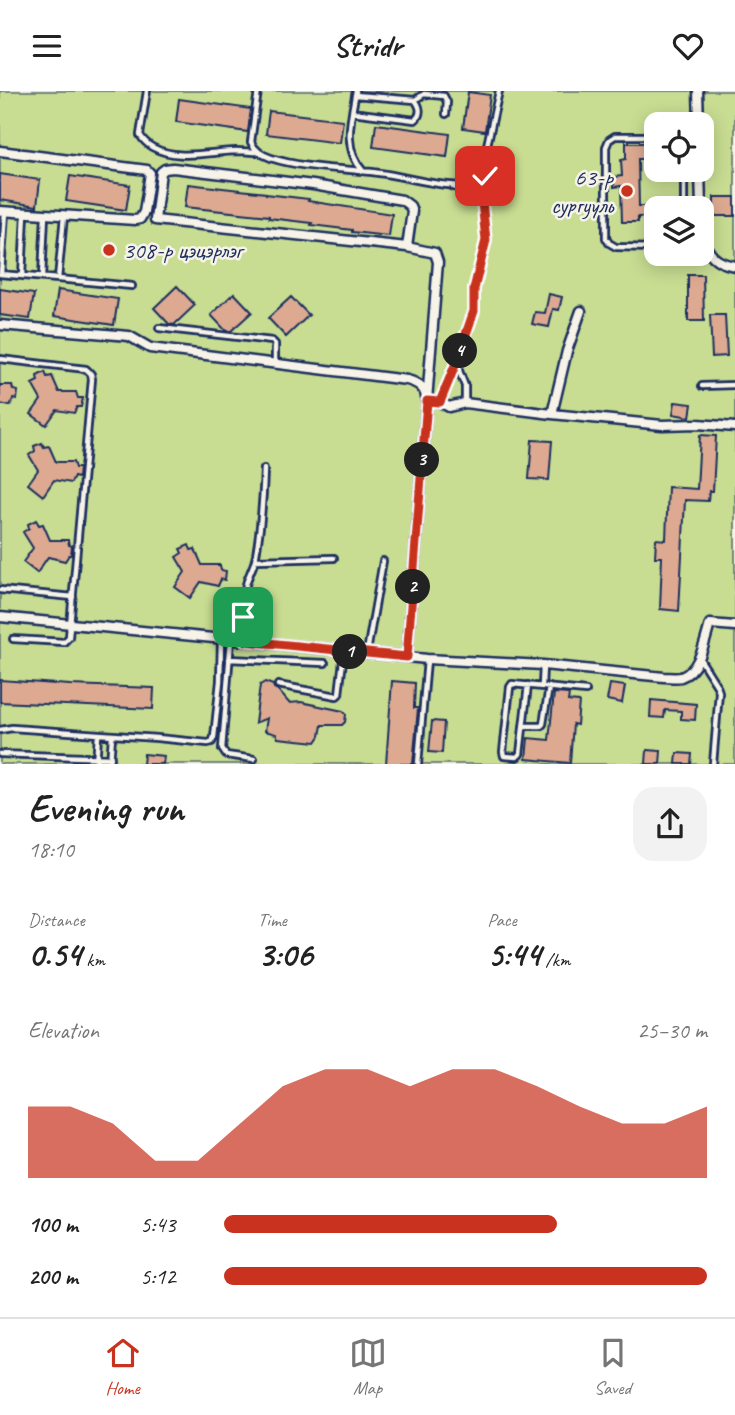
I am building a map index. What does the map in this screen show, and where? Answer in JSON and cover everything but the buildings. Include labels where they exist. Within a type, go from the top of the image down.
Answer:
[{"type":"street","points":[[698,91],[699,112]]},
{"type":"street","points":[[0,151],[147,170],[150,173],[144,212],[140,219],[3,211]]},
{"type":"street","points":[[407,247],[412,211],[402,200],[313,185],[173,168],[161,172],[155,220],[407,247],[435,253],[438,262],[407,657]]},
{"type":"street","points":[[714,258],[721,264],[735,266]]},
{"type":"street","points":[[552,414],[567,351],[581,311]]},
{"type":"street","points":[[0,325],[129,336],[150,348],[414,381],[425,391],[427,401]]},
{"type":"street","points":[[427,401],[440,402],[449,407],[465,403],[662,425],[735,427]]},
{"type":"street","points":[[0,617],[427,659],[664,677],[682,677],[693,668],[700,658],[710,624],[735,626]]},
{"type":"lane","points":[[147,91],[140,135],[153,147],[181,154],[259,152]]},
{"type":"lane","points":[[258,91],[251,142],[254,149],[272,158],[302,165],[467,186],[475,182],[484,159],[499,91]]},
{"type":"lane","points":[[364,171],[356,163],[349,145],[355,93],[415,100],[424,95],[444,96],[447,102],[446,114]]},
{"type":"lane","points":[[352,112],[415,120],[420,106],[415,100]]},
{"type":"lane","points":[[644,136],[615,137],[609,139],[606,146],[606,238],[616,247],[644,248]]},
{"type":"lane","points":[[450,185],[470,191],[481,186],[485,176],[484,159]]},
{"type":"lane","points":[[440,402],[474,311],[474,289],[486,240],[482,202],[476,189]]},
{"type":"lane","points":[[3,211],[1,274],[132,286]]},
{"type":"lane","points":[[22,276],[25,213]]},
{"type":"lane","points":[[42,277],[46,214]]},
{"type":"lane","points":[[58,279],[64,215]]},
{"type":"lane","points":[[159,328],[272,341],[275,344],[275,363]]},
{"type":"lane","points":[[0,359],[86,369],[92,379],[69,637],[64,642],[13,639]]},
{"type":"lane","points":[[456,363],[465,386],[465,403]]},
{"type":"lane","points":[[702,386],[735,385]]},
{"type":"lane","points":[[247,641],[243,617],[244,599],[256,559],[264,469]]},
{"type":"lane","points":[[256,559],[334,558]]},
{"type":"lane","points":[[366,653],[383,561]]},
{"type":"lane","points":[[0,590],[73,597]]},
{"type":"lane","points":[[0,730],[12,728],[208,743],[214,740],[221,639]]},
{"type":"lane","points":[[232,640],[222,749],[226,755],[254,759]]},
{"type":"lane","points":[[278,685],[337,696],[344,651]]},
{"type":"lane","points":[[700,658],[719,692],[713,764]]},
{"type":"lane","points":[[229,659],[325,663]]},
{"type":"lane","points":[[418,764],[427,659]]},
{"type":"lane","points":[[542,686],[543,666]]},
{"type":"lane","points":[[528,685],[520,754],[517,757],[504,755],[512,684],[528,685],[542,686],[586,691]]},
{"type":"lane","points":[[523,726],[543,724],[549,687]]},
{"type":"lane","points":[[96,761],[98,735]]},
{"type":"lane","points":[[0,754],[110,761],[112,736]]},
{"type":"green space","points":[[0,91],[735,91],[735,764],[0,764]]},
{"type":"place","name":"63-р сургууль","points":[[627,191]]},
{"type":"place","name":"308-р цэцэрлэг","points":[[109,250]]},
{"type":"route","points":[[243,617],[247,641],[407,657],[427,401],[440,402],[474,311],[474,289],[486,240],[482,202],[476,189],[481,186],[485,176]]}]
